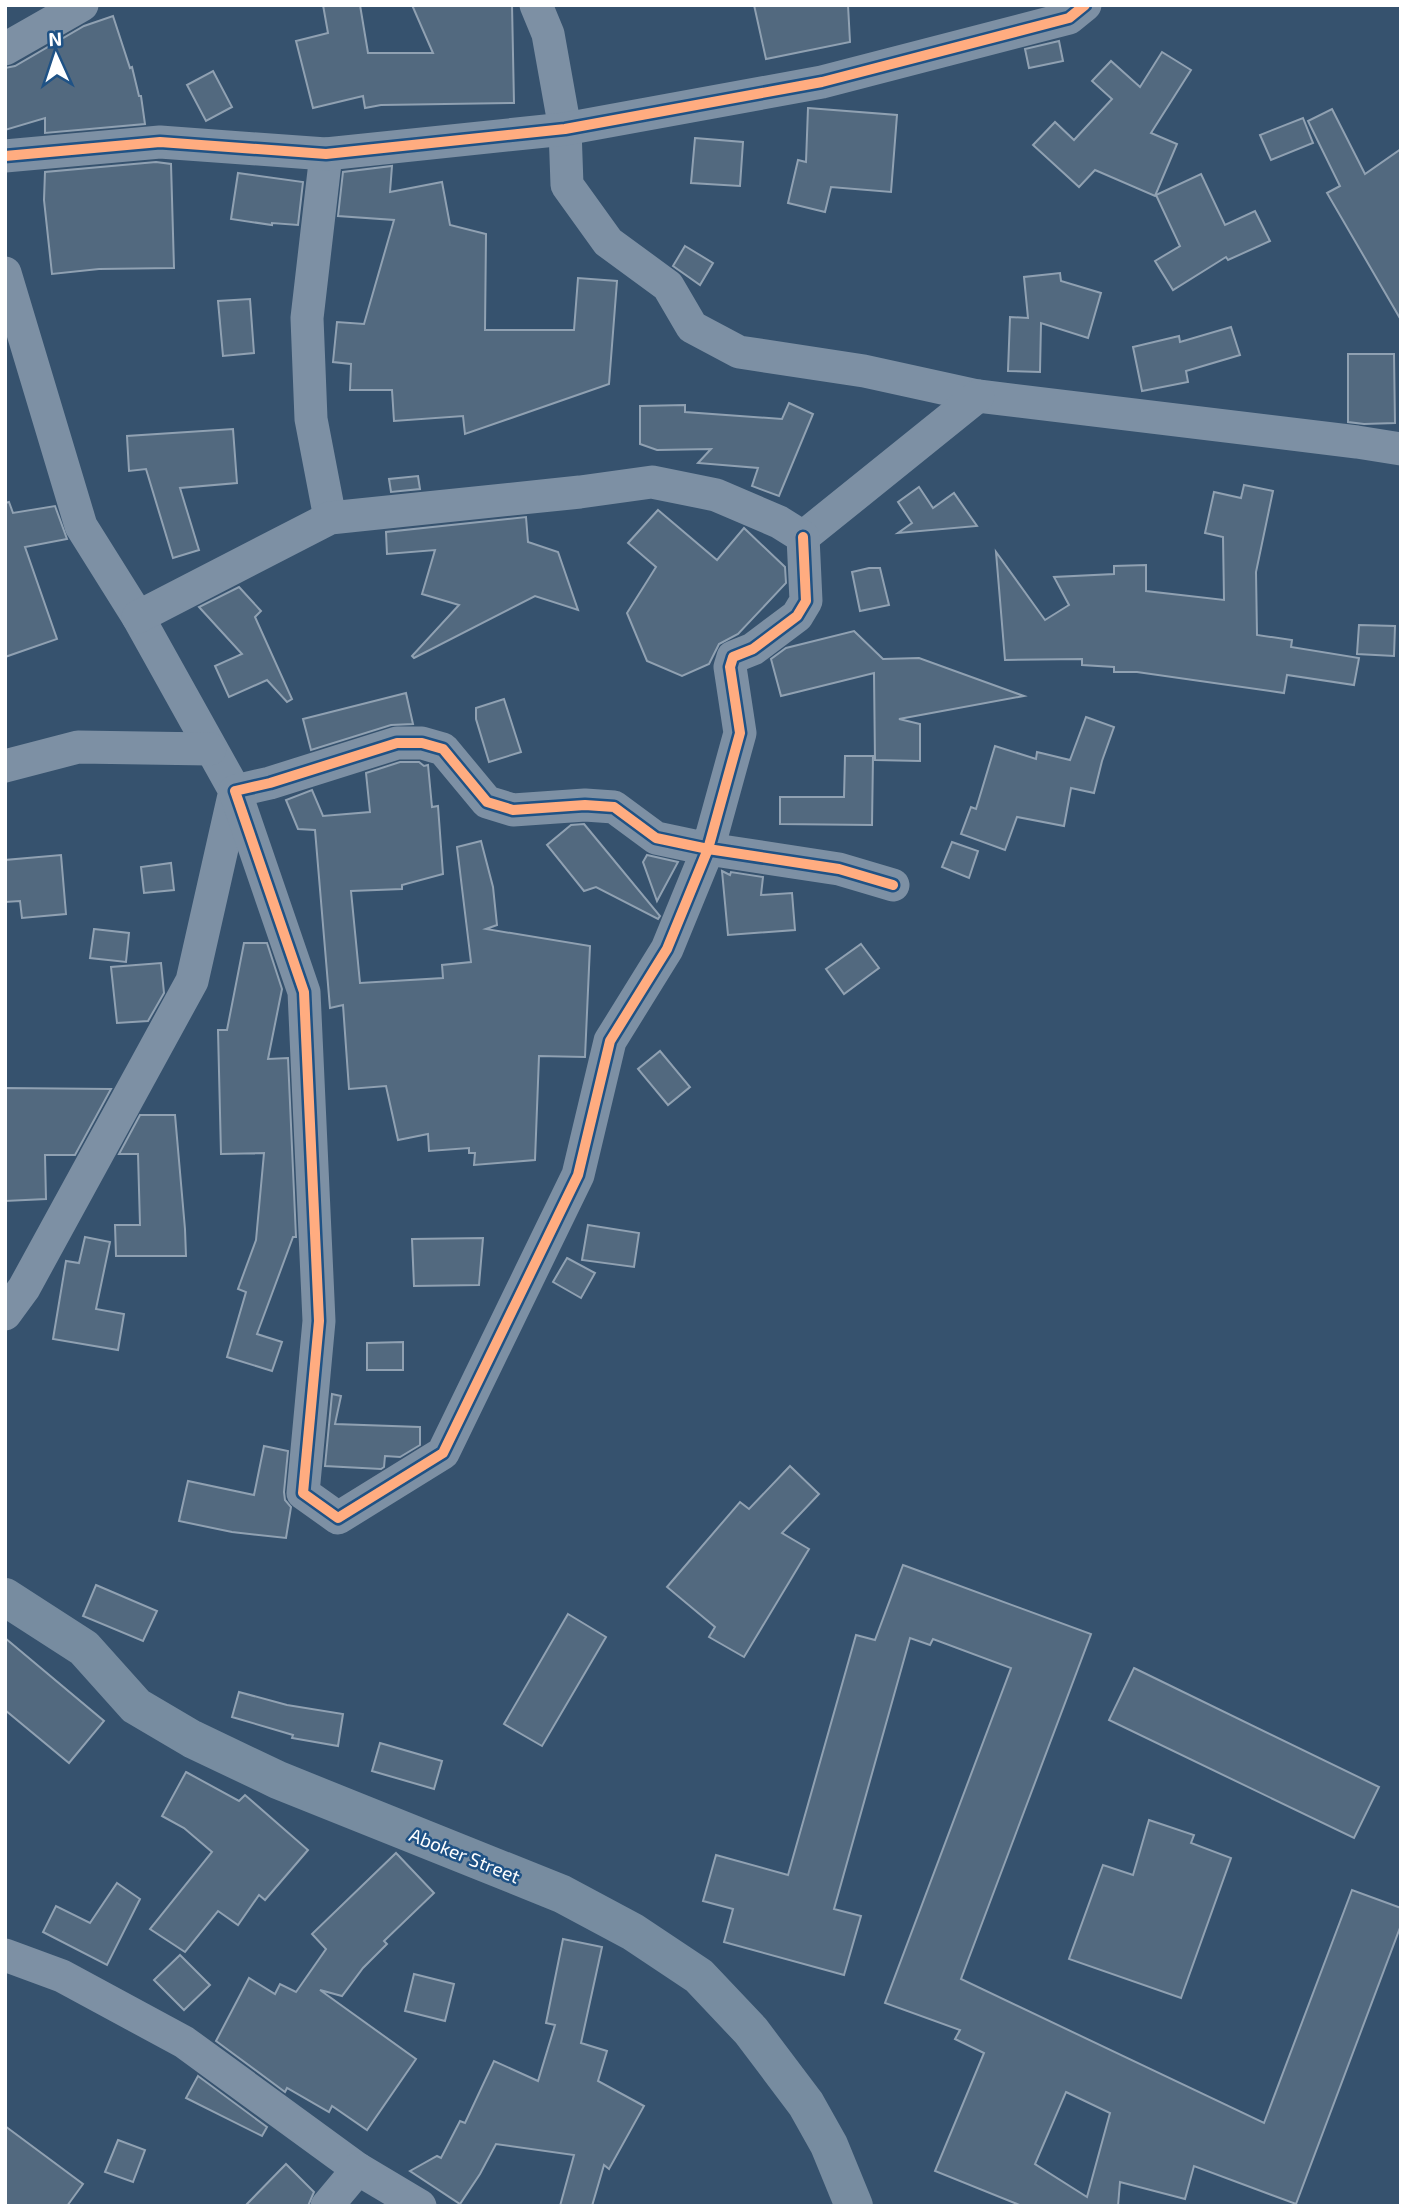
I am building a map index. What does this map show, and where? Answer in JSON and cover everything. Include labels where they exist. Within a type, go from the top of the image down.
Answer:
[{"type":"main road","name":"Aboker Street","points":[[5,1597],[84,1648],[136,1706],[192,1739],[278,1780],[562,1894],[633,1932],[699,1976],[751,2031],[806,2104],[829,2145],[850,2202]]},
{"type":"street","points":[[5,49],[82,5]]},
{"type":"street","points":[[536,5],[548,34],[565,129],[567,186],[608,242],[668,286],[692,327],[739,352],[863,372],[978,396],[1401,449]]},
{"type":"street","points":[[5,156],[160,142],[326,154],[565,129],[822,82],[1069,18],[1085,5]]},
{"type":"street","points":[[326,154],[307,318],[311,419],[330,518]]},
{"type":"street","points":[[5,273],[80,526],[138,617],[235,791],[304,992],[319,1321],[303,1493],[338,1518],[443,1453],[578,1175],[610,1041],[667,949],[708,849],[740,733],[730,667],[733,657],[753,649],[797,616],[806,601],[803,537]]},
{"type":"street","points":[[803,537],[978,396]]},
{"type":"street","points":[[138,617],[330,518],[568,494],[652,482],[716,495],[779,522],[803,537]]},
{"type":"street","points":[[235,791],[270,783],[397,743],[422,743],[443,749],[487,802],[513,810],[585,805],[614,807],[656,838],[708,849],[839,869],[893,885]]},
{"type":"street","points":[[5,766],[78,747],[210,749]]},
{"type":"street","points":[[5,1314],[24,1288],[192,981],[235,791]]},
{"type":"street","points":[[5,1955],[62,1976],[184,2042],[358,2169],[420,2206]]},
{"type":"street","points":[[327,2206],[358,2169]]},
{"type":"building","points":[[323,5],[360,5],[368,53],[433,53],[412,5],[512,5],[514,103],[381,105],[365,108],[363,96],[313,108],[296,41],[328,33]]},
{"type":"building","points":[[754,5],[848,5],[850,42],[766,59]]},
{"type":"building","points":[[113,16],[141,96],[145,124],[45,133],[45,118],[5,130],[5,68],[15,66],[84,26]]},
{"type":"building","points":[[1059,41],[1063,61],[1029,68],[1025,49]]},
{"type":"building","points":[[1162,52],[1191,70],[1151,133],[1177,144],[1155,196],[1095,170],[1079,187],[1033,145],[1055,122],[1074,140],[1112,99],[1092,81],[1111,61],[1140,87]]},
{"type":"building","points":[[213,71],[232,107],[206,121],[187,85]]},
{"type":"building","points":[[808,108],[897,115],[891,192],[831,187],[825,212],[788,203],[798,160],[806,162]]},
{"type":"building","points":[[1332,109],[1365,174],[1401,149],[1401,320],[1327,193],[1340,186],[1308,121]]},
{"type":"building","points":[[1303,118],[1313,143],[1271,160],[1260,135]]},
{"type":"building","points":[[695,138],[743,142],[740,186],[691,183]]},
{"type":"building","points":[[156,162],[171,164],[174,268],[99,269],[52,274],[44,200],[45,172]]},
{"type":"building","points":[[392,166],[390,192],[442,182],[450,225],[486,234],[485,330],[574,330],[578,278],[617,281],[609,384],[465,434],[463,416],[394,421],[392,390],[350,390],[351,364],[333,362],[337,322],[364,324],[394,220],[338,216],[343,172]]},
{"type":"building","points":[[238,173],[303,182],[298,225],[272,225],[231,219]]},
{"type":"building","points":[[1201,174],[1225,225],[1255,211],[1270,241],[1228,260],[1226,257],[1173,290],[1155,261],[1180,246],[1156,195]]},
{"type":"building","points":[[685,246],[713,263],[700,285],[673,266]]},
{"type":"building","points":[[1060,273],[1061,281],[1101,293],[1088,338],[1041,323],[1040,372],[1008,371],[1010,317],[1028,318],[1024,277]]},
{"type":"building","points":[[250,299],[254,353],[223,356],[218,301]]},
{"type":"building","points":[[1231,327],[1240,355],[1186,371],[1188,382],[1142,391],[1133,347],[1179,336],[1180,342]]},
{"type":"building","points":[[1348,354],[1394,354],[1395,423],[1348,422]]},
{"type":"building","points":[[789,403],[813,414],[779,496],[752,486],[758,468],[698,463],[711,449],[657,450],[640,444],[640,406],[685,405],[685,412],[782,419]]},
{"type":"building","points":[[233,429],[237,483],[180,488],[199,550],[173,558],[146,469],[129,471],[127,436]]},
{"type":"building","points":[[418,476],[420,489],[391,492],[389,479]]},
{"type":"building","points":[[1244,485],[1273,491],[1256,572],[1257,635],[1292,640],[1291,647],[1359,658],[1354,685],[1287,675],[1284,693],[1137,672],[1114,672],[1114,667],[1082,665],[1082,659],[1005,660],[996,552],[1045,620],[1069,605],[1054,577],[1114,574],[1114,566],[1146,565],[1146,591],[1224,600],[1223,537],[1205,533],[1214,492],[1241,498]]},
{"type":"building","points":[[919,487],[933,508],[954,493],[977,526],[898,533],[912,523],[898,502]]},
{"type":"building","points":[[9,502],[13,513],[55,506],[67,539],[25,547],[57,639],[5,657],[5,503]]},
{"type":"building","points":[[658,510],[717,560],[744,528],[785,567],[786,583],[738,634],[719,644],[709,664],[682,676],[647,661],[627,613],[656,567],[628,543]]},
{"type":"building","points":[[526,517],[528,542],[558,552],[578,610],[535,596],[414,658],[412,656],[459,605],[422,594],[435,550],[387,554],[386,532]]},
{"type":"building","points":[[880,568],[889,605],[860,611],[852,572]]},
{"type":"building","points":[[239,587],[261,611],[255,617],[292,699],[287,702],[267,680],[229,697],[215,666],[242,654],[199,607]]},
{"type":"building","points":[[1359,625],[1395,626],[1394,656],[1357,654]]},
{"type":"building","points":[[854,631],[883,659],[919,658],[1024,696],[899,719],[920,724],[920,761],[875,760],[874,673],[781,696],[771,659],[786,648]]},
{"type":"building","points":[[406,693],[413,724],[391,725],[311,750],[303,719]]},
{"type":"building","points":[[504,699],[521,752],[489,762],[476,719],[476,708]]},
{"type":"building","points":[[1086,717],[1114,727],[1094,793],[1071,788],[1064,826],[1017,817],[1005,850],[961,834],[971,807],[976,809],[995,746],[1036,759],[1037,752],[1070,760]]},
{"type":"building","points":[[845,756],[873,756],[872,825],[780,824],[780,797],[844,797]]},
{"type":"building","points":[[400,762],[428,765],[432,807],[438,806],[443,874],[402,885],[402,889],[351,891],[360,983],[443,978],[442,965],[471,962],[457,847],[481,841],[493,887],[497,925],[486,929],[590,946],[585,1057],[539,1056],[535,1160],[474,1165],[475,1153],[469,1153],[469,1148],[429,1151],[428,1134],[398,1140],[386,1086],[349,1089],[343,1005],[330,1008],[315,830],[298,829],[286,800],[312,790],[323,816],[370,812],[366,773]]},
{"type":"building","points":[[584,824],[660,916],[658,919],[596,887],[584,891],[547,845],[571,825]]},
{"type":"building","points":[[952,842],[978,851],[969,878],[942,867]]},
{"type":"building","points":[[61,855],[66,914],[22,918],[20,901],[5,902],[5,860]]},
{"type":"building","points":[[647,855],[678,862],[657,901],[643,862]]},
{"type":"building","points":[[171,863],[174,890],[144,893],[141,867]]},
{"type":"building","points":[[722,871],[730,875],[731,872],[763,877],[761,895],[792,893],[795,930],[728,935]]},
{"type":"building","points":[[94,929],[129,933],[126,962],[90,958]]},
{"type":"building","points":[[244,943],[267,943],[282,989],[268,1059],[288,1058],[296,1237],[293,1237],[257,1334],[282,1342],[272,1371],[227,1357],[246,1292],[238,1289],[256,1240],[264,1153],[221,1154],[218,1030],[227,1030]]},
{"type":"building","points":[[861,944],[879,968],[844,994],[826,969]]},
{"type":"building","points":[[161,963],[164,993],[148,1021],[117,1023],[111,967]]},
{"type":"building","points":[[660,1051],[690,1087],[668,1105],[638,1069]]},
{"type":"building","points":[[5,1088],[111,1089],[75,1155],[45,1155],[46,1199],[5,1201]]},
{"type":"building","points":[[140,1115],[175,1115],[186,1256],[116,1256],[115,1225],[140,1225],[138,1154],[119,1154]]},
{"type":"building","points":[[588,1225],[639,1233],[634,1267],[582,1260]]},
{"type":"building","points":[[85,1237],[110,1242],[96,1309],[124,1314],[118,1350],[53,1339],[66,1261],[79,1263]]},
{"type":"building","points":[[483,1238],[479,1285],[414,1286],[412,1239]]},
{"type":"building","points":[[567,1258],[595,1273],[581,1298],[553,1282]]},
{"type":"building","points":[[403,1342],[403,1370],[367,1370],[367,1343]]},
{"type":"building","points":[[332,1394],[341,1396],[335,1424],[420,1427],[420,1445],[400,1457],[385,1456],[384,1467],[381,1469],[325,1466]]},
{"type":"building","points":[[264,1446],[288,1451],[284,1492],[285,1500],[291,1507],[286,1538],[232,1532],[179,1521],[188,1481],[254,1495]]},
{"type":"building","points":[[790,1466],[819,1494],[782,1533],[809,1549],[744,1657],[709,1637],[715,1627],[667,1587],[740,1502],[749,1509]]},
{"type":"building","points":[[903,1565],[1091,1634],[961,1979],[1264,2123],[1352,1890],[1401,1908],[1401,1925],[1296,2204],[1194,2166],[1185,2199],[1120,2182],[1118,2206],[1022,2206],[935,2171],[984,2053],[955,2039],[960,2030],[885,2003],[1011,1668],[933,1639],[930,1645],[910,1638],[834,1909],[861,1916],[844,1975],[724,1942],[733,1909],[703,1901],[716,1855],[788,1875],[856,1635],[875,1640]],"holes":[[[1066,2092],[1110,2113],[1087,2197],[1035,2164]]]},
{"type":"building","points":[[96,1585],[157,1611],[143,1641],[83,1616]]},
{"type":"building","points":[[568,1614],[606,1637],[542,1746],[504,1724]]},
{"type":"building","points":[[5,1638],[104,1721],[69,1763],[5,1710]]},
{"type":"building","points":[[1134,1668],[1379,1787],[1354,1838],[1109,1720]]},
{"type":"building","points":[[239,1692],[287,1705],[343,1714],[338,1746],[292,1738],[293,1735],[232,1717]]},
{"type":"building","points":[[380,1743],[442,1761],[434,1789],[372,1771]]},
{"type":"building","points":[[186,1772],[239,1801],[245,1795],[308,1850],[265,1900],[259,1895],[238,1925],[218,1911],[185,1952],[150,1929],[212,1852],[184,1828],[162,1816]]},
{"type":"building","points":[[1149,1820],[1194,1835],[1191,1843],[1231,1858],[1181,1998],[1069,1959],[1103,1865],[1133,1875]]},
{"type":"building","points":[[396,1853],[434,1893],[384,1941],[387,1944],[363,1968],[342,1996],[320,1990],[416,2059],[367,2130],[332,2106],[329,2112],[287,2088],[285,2092],[216,2041],[249,1978],[275,1994],[280,1984],[296,1992],[326,1949],[312,1934]]},
{"type":"building","points":[[117,1883],[140,1899],[107,1965],[43,1932],[56,1906],[90,1923]]},
{"type":"building","points":[[563,1939],[602,1947],[581,2043],[607,2051],[598,2081],[644,2106],[609,2169],[604,2165],[592,2206],[560,2206],[574,2155],[496,2144],[460,2204],[410,2171],[437,2156],[441,2158],[460,2121],[465,2123],[494,2061],[538,2081],[555,2025],[546,2023]]},
{"type":"building","points":[[180,1955],[210,1985],[184,2010],[154,1980]]},
{"type":"building","points":[[414,1974],[454,1984],[445,2021],[405,2011]]},
{"type":"building","points":[[198,2076],[267,2127],[262,2136],[186,2098]]},
{"type":"building","points":[[5,2126],[83,2184],[67,2206],[5,2206]]},
{"type":"building","points":[[118,2140],[145,2150],[133,2182],[105,2172]]},
{"type":"building","points":[[286,2164],[314,2192],[308,2206],[245,2206]]},
{"type":"cycle path","points":[[5,156],[160,142],[326,154],[565,129],[822,82],[1069,18],[1085,5]]},
{"type":"cycle path","points":[[803,537],[806,601],[797,616],[753,649],[733,657],[730,667],[740,733],[708,849],[667,949],[610,1041],[578,1175],[443,1453],[338,1518],[303,1493],[319,1321],[304,992],[235,791],[270,783],[397,743],[422,743],[443,749],[487,802],[513,810],[585,805],[614,807],[656,838],[708,849],[839,869],[893,885]]}]
